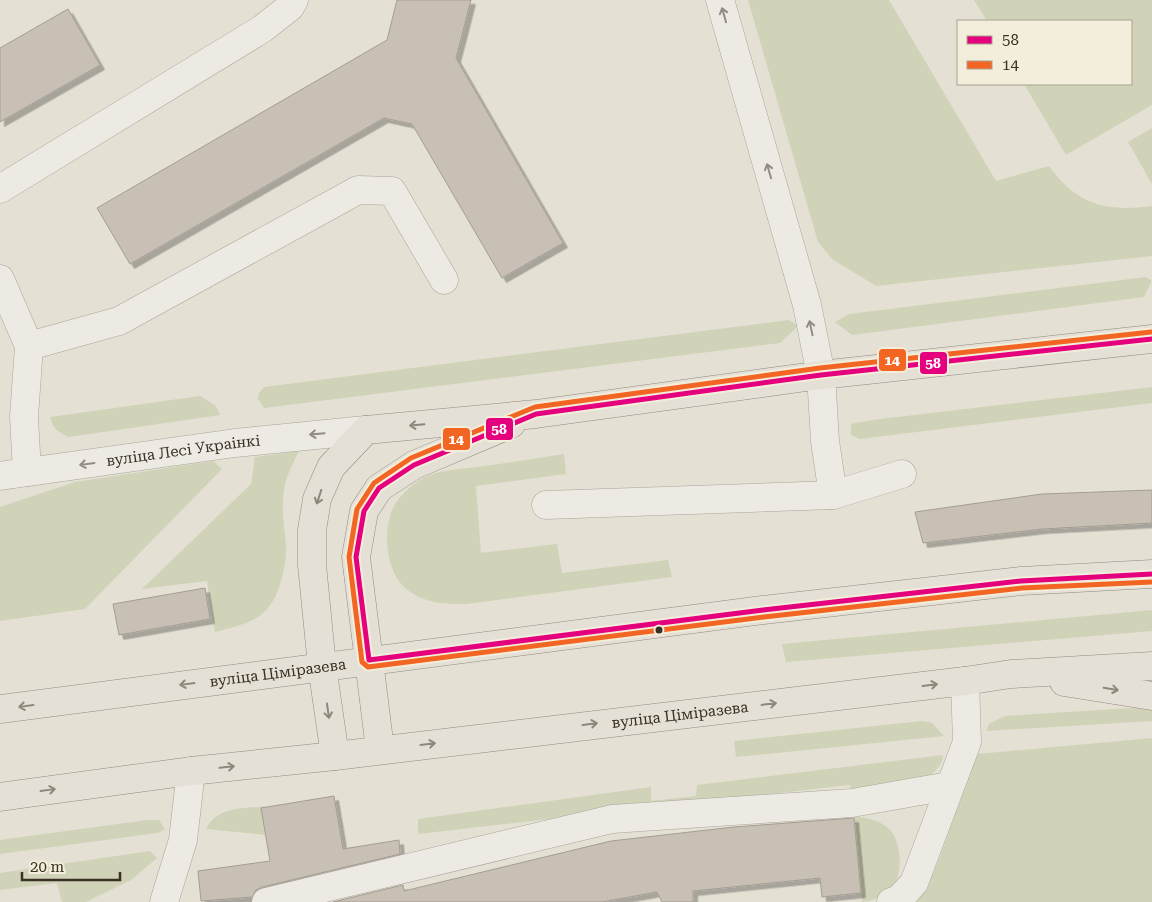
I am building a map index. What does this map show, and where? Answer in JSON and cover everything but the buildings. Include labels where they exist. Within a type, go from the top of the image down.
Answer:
[{"type":"main road","points":[[335,756],[322,666],[312,565],[312,530],[317,499],[331,467],[366,430],[536,414],[821,376],[1152,339]]},
{"type":"main road","points":[[380,750],[356,557],[364,511],[379,488],[414,465],[536,414]]},
{"type":"main road","name":"вуліца Ціміразева","points":[[0,709],[763,610],[1011,582],[1152,574]]},
{"type":"main road","name":"вуліца Ціміразева","points":[[0,797],[190,771],[335,756],[1011,674],[1152,666]]},
{"type":"main road","points":[[1011,674],[1152,696]]},
{"type":"street","points":[[0,189],[262,29],[290,7],[294,0]]},
{"type":"street","points":[[720,0],[807,305],[821,376],[825,441],[832,494]]},
{"type":"street","points":[[29,346],[119,321],[358,190],[392,191],[444,280]]},
{"type":"street","points":[[0,279],[29,346],[24,417],[27,472]]},
{"type":"street","name":"вуліца Лесі Украінкі","points":[[0,476],[244,442],[366,430]]},
{"type":"street","points":[[546,505],[832,494],[902,474]]},
{"type":"street","points":[[891,902],[899,899],[914,882],[967,742],[965,681]]},
{"type":"street","points":[[164,902],[183,840],[190,771]]},
{"type":"street","points":[[266,902],[612,819],[852,803],[949,786]]},
{"type":"green space","points":[[748,0],[889,0],[996,181],[1049,166],[1070,190],[1094,203],[1120,208],[1152,206],[1152,256],[876,286],[832,259],[818,242]]},
{"type":"green space","points":[[974,0],[1152,0],[1152,105],[1066,155],[1025,85],[1132,85],[1132,20],[986,20]]},
{"type":"green space","points":[[1152,128],[1152,184],[1128,142]]},
{"type":"green space","points":[[1146,277],[1152,281],[1144,297],[852,335],[835,322],[849,314]]},
{"type":"green space","points":[[789,320],[798,326],[780,343],[264,408],[258,399],[259,393],[264,387]]},
{"type":"green space","points":[[1152,387],[1152,403],[860,439],[851,435],[851,424],[872,420]]},
{"type":"green space","points":[[200,396],[216,406],[220,415],[69,437],[56,430],[50,417]]},
{"type":"green space","points":[[299,451],[288,475],[283,497],[286,553],[283,574],[276,594],[265,611],[248,622],[215,632],[207,581],[142,589],[251,484],[255,457]]},
{"type":"green space","points":[[564,454],[566,474],[476,486],[481,553],[557,544],[562,573],[668,560],[672,577],[467,604],[429,601],[409,591],[401,583],[395,574],[388,551],[388,527],[396,502],[414,484],[427,476],[456,469]]},
{"type":"green space","points":[[213,461],[222,469],[85,609],[0,621],[0,507],[75,482]]},
{"type":"green space","points":[[1152,610],[1152,631],[786,662],[782,644]]},
{"type":"green space","points":[[1131,708],[1152,709],[1152,721],[986,731],[989,724],[1005,716]]},
{"type":"green space","points":[[922,721],[932,723],[944,736],[736,757],[734,741]]},
{"type":"green space","points":[[1152,738],[1152,902],[916,902],[938,862],[977,754]]},
{"type":"green space","points":[[943,755],[940,765],[927,778],[851,793],[850,785],[418,834],[418,819],[651,787],[651,801],[696,796],[697,785]]},
{"type":"green space","points":[[266,806],[262,808],[266,835],[206,829],[217,816],[224,812]]},
{"type":"green space","points":[[854,816],[874,820],[882,824],[893,834],[898,846],[899,874],[895,883],[882,895],[867,902],[862,902]]},
{"type":"green space","points":[[159,820],[165,829],[158,833],[0,854],[0,840]]},
{"type":"green space","points":[[150,851],[157,858],[131,880],[86,902],[62,902],[57,883],[0,890],[0,873]]},
{"type":"transit line","name":"14","points":[[1151,332],[820,368],[535,407],[411,458],[374,483],[357,509],[349,557],[362,662],[368,667],[764,617],[1022,588],[1152,582]]},
{"type":"transit line","name":"58","points":[[1152,339],[821,375],[536,414],[414,465],[379,488],[364,511],[356,557],[369,660],[763,610],[1021,581],[1152,574]]}]
